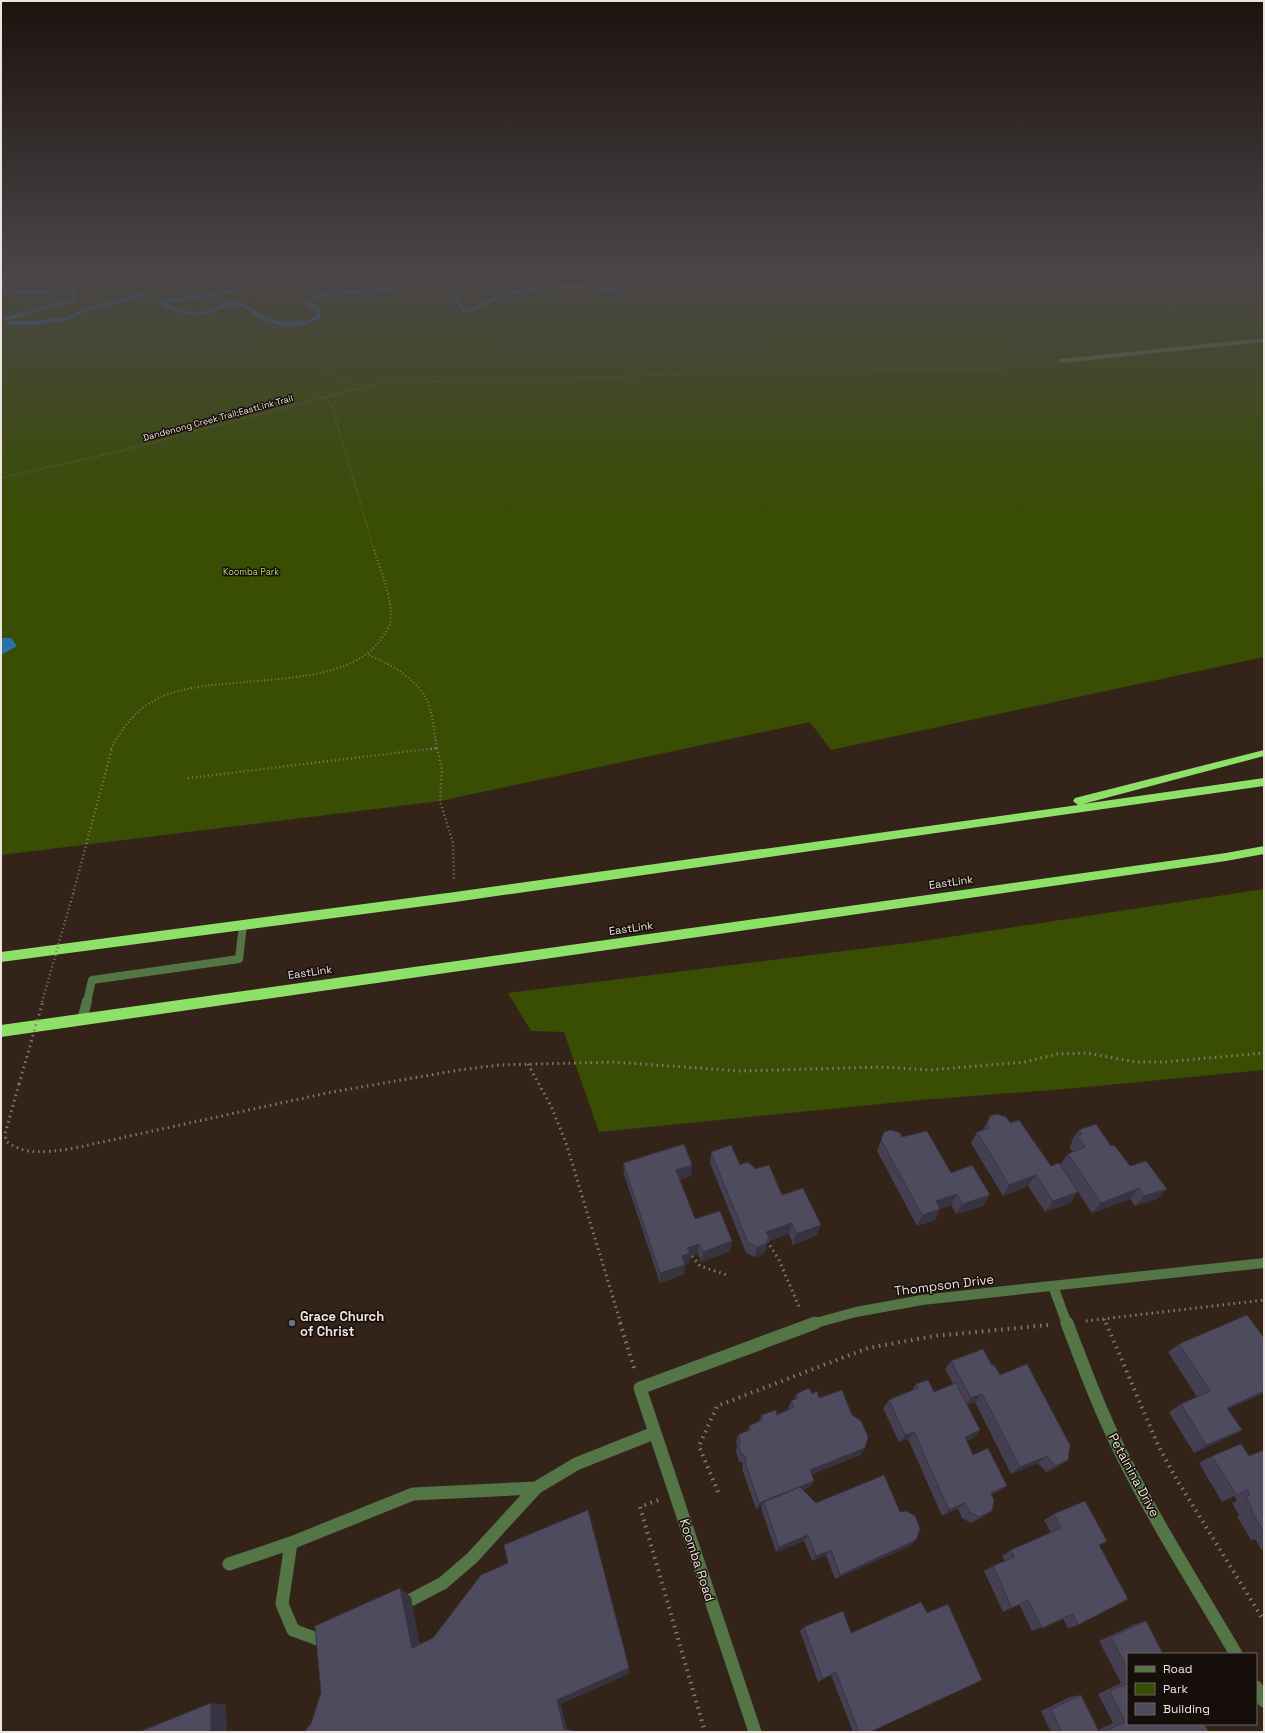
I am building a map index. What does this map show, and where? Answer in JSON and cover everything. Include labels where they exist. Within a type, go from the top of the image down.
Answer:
[{"type":"highway","points":[[1022,816],[1264,753]]},
{"type":"highway","points":[[1,957],[455,897],[1264,782]]},
{"type":"highway","name":"EastLink","points":[[1,1031],[1226,857],[1264,850]]},
{"type":"highway","points":[[1226,857],[1264,855]]},
{"type":"street","points":[[1061,360],[1154,351]]},
{"type":"street","points":[[82,1020],[92,980],[239,959],[243,925]]},
{"type":"street","name":"Thompson Drive","points":[[640,1388],[807,1324],[856,1312],[922,1300],[1264,1263]]},
{"type":"street","name":"Petalnina Drive","points":[[1053,1286],[1108,1425],[1130,1470],[1235,1653]]},
{"type":"street","name":"Koomba Road","points":[[640,1388],[755,1732]]},
{"type":"street","points":[[394,1609],[443,1584],[472,1558],[536,1488],[576,1464],[654,1433]]},
{"type":"street","points":[[229,1564],[291,1543],[413,1494],[536,1488]]},
{"type":"street","points":[[291,1543],[282,1604],[293,1630],[320,1640],[340,1632]]},
{"type":"street","points":[[1257,1689],[1264,1701]]},
{"type":"path","points":[[164,351],[197,353],[287,353],[311,359],[341,379],[361,387]]},
{"type":"path","name":"Dandenong Creek Trail;EastLink Trail","points":[[1,478],[121,450],[361,387],[390,383],[887,369],[996,368],[1028,366],[1061,360],[1076,351]]},
{"type":"path","points":[[325,397],[332,406],[388,597],[391,613],[389,628],[380,644],[368,655],[351,665],[333,671],[223,683],[190,688],[172,693],[152,702],[136,713],[121,729],[111,749],[79,871],[5,1134],[6,1141],[14,1147],[24,1151],[46,1152],[157,1131],[327,1093],[459,1070],[499,1065],[565,1062],[614,1062],[740,1071],[881,1067],[930,1070],[1024,1062],[1057,1054],[1086,1053],[1136,1062],[1163,1062],[1264,1053]]},
{"type":"path","points":[[368,655],[393,666],[410,679],[424,695],[430,714],[442,770],[440,801],[453,843],[455,897]]},
{"type":"path","points":[[188,778],[437,748]]},
{"type":"path","points":[[528,1064],[551,1106],[566,1143],[640,1388]]},
{"type":"path","points":[[767,1241],[779,1260],[807,1324]]},
{"type":"path","points":[[692,1256],[700,1266],[727,1275]]},
{"type":"path","points":[[718,1492],[700,1446],[717,1406],[868,1348],[934,1336],[1104,1319],[1264,1300]]},
{"type":"path","points":[[1104,1319],[1158,1445],[1174,1475],[1264,1621]]},
{"type":"path","points":[[674,1493],[640,1507],[705,1732]]},
{"type":"green space","name":"Koomba Park","points":[[1,351],[1264,351],[1264,657],[831,750],[810,722],[440,801],[1,855]]},
{"type":"green space","points":[[1264,889],[1264,1070],[1076,1088],[921,1100],[599,1132],[564,1032],[531,1031],[508,993],[916,942]]},
{"type":"water","points":[[1,638],[11,638],[17,646],[1,655]]},
{"type":"building","points":[[997,1114],[1006,1117],[1010,1123],[1019,1120],[1051,1166],[1059,1163],[1078,1192],[1053,1201],[1036,1175],[1009,1185],[977,1132],[990,1128],[987,1124],[990,1116]]},
{"type":"building","points":[[1096,1124],[1111,1146],[1114,1145],[1130,1166],[1146,1161],[1167,1189],[1144,1196],[1139,1188],[1101,1203],[1068,1154],[1085,1147],[1077,1136],[1082,1134],[1079,1130]]},
{"type":"building","points":[[891,1130],[900,1133],[902,1137],[927,1131],[951,1173],[972,1165],[990,1195],[962,1204],[957,1194],[936,1201],[940,1209],[922,1215],[881,1140],[884,1132]]},
{"type":"building","points":[[684,1144],[692,1165],[676,1170],[695,1219],[720,1211],[732,1241],[703,1252],[699,1244],[687,1248],[690,1253],[682,1256],[685,1265],[660,1273],[623,1163]]},
{"type":"building","points":[[731,1145],[740,1165],[747,1162],[755,1169],[769,1165],[782,1195],[803,1188],[821,1225],[796,1234],[792,1223],[766,1232],[769,1237],[766,1244],[757,1247],[748,1243],[711,1152]]},
{"type":"building","points":[[1247,1315],[1264,1338],[1264,1391],[1227,1408],[1242,1430],[1206,1445],[1181,1404],[1210,1391],[1179,1344]]},
{"type":"building","points":[[983,1349],[991,1364],[995,1366],[1000,1375],[1027,1364],[1070,1445],[1068,1460],[1055,1466],[1047,1456],[1020,1467],[982,1394],[971,1398],[951,1361]]},
{"type":"building","points":[[928,1380],[934,1392],[956,1383],[980,1430],[965,1437],[973,1455],[988,1448],[1007,1486],[991,1493],[994,1501],[992,1511],[979,1517],[969,1512],[965,1503],[949,1510],[914,1432],[905,1435],[889,1400],[918,1388],[916,1384]]},
{"type":"building","points":[[809,1388],[812,1394],[817,1391],[819,1398],[842,1390],[852,1415],[861,1421],[868,1437],[865,1448],[810,1470],[814,1481],[759,1503],[745,1462],[747,1462],[744,1455],[742,1455],[738,1444],[741,1442],[738,1435],[750,1430],[749,1426],[762,1420],[761,1415],[776,1410],[777,1415],[794,1407],[791,1401],[798,1398],[796,1394]]},
{"type":"building","points":[[1241,1444],[1249,1456],[1264,1450],[1264,1532],[1251,1510],[1253,1510],[1246,1497],[1250,1495],[1248,1490],[1236,1495],[1212,1456]]},
{"type":"building","points":[[884,1475],[900,1512],[906,1511],[915,1516],[920,1529],[916,1540],[840,1575],[831,1550],[816,1556],[808,1535],[779,1547],[764,1502],[800,1487],[816,1503]]},
{"type":"building","points":[[1085,1501],[1107,1541],[1099,1545],[1128,1599],[1078,1625],[1073,1614],[1042,1628],[1028,1600],[1012,1608],[993,1566],[1014,1557],[1011,1550],[1061,1528],[1054,1514]]},
{"type":"building","points":[[588,1510],[629,1668],[557,1700],[564,1729],[579,1732],[304,1732],[311,1724],[321,1693],[315,1626],[400,1588],[412,1648],[433,1638],[481,1575],[508,1563],[504,1545]]},
{"type":"building","points":[[921,1602],[927,1613],[948,1604],[982,1680],[870,1732],[859,1732],[836,1672],[823,1679],[804,1627],[843,1611],[851,1633]]},
{"type":"building","points":[[1146,1621],[1162,1653],[1127,1653],[1127,1668],[1111,1637]]},
{"type":"building","points":[[1127,1683],[1127,1725],[1205,1725],[1209,1732],[1104,1732],[1125,1722],[1110,1691]]},
{"type":"building","points":[[1081,1695],[1099,1732],[1062,1732],[1051,1709]]},
{"type":"building","points":[[211,1703],[211,1732],[139,1732]]},
{"type":"place","name":"Grace Church of Christ","points":[[292,1323]]}]
